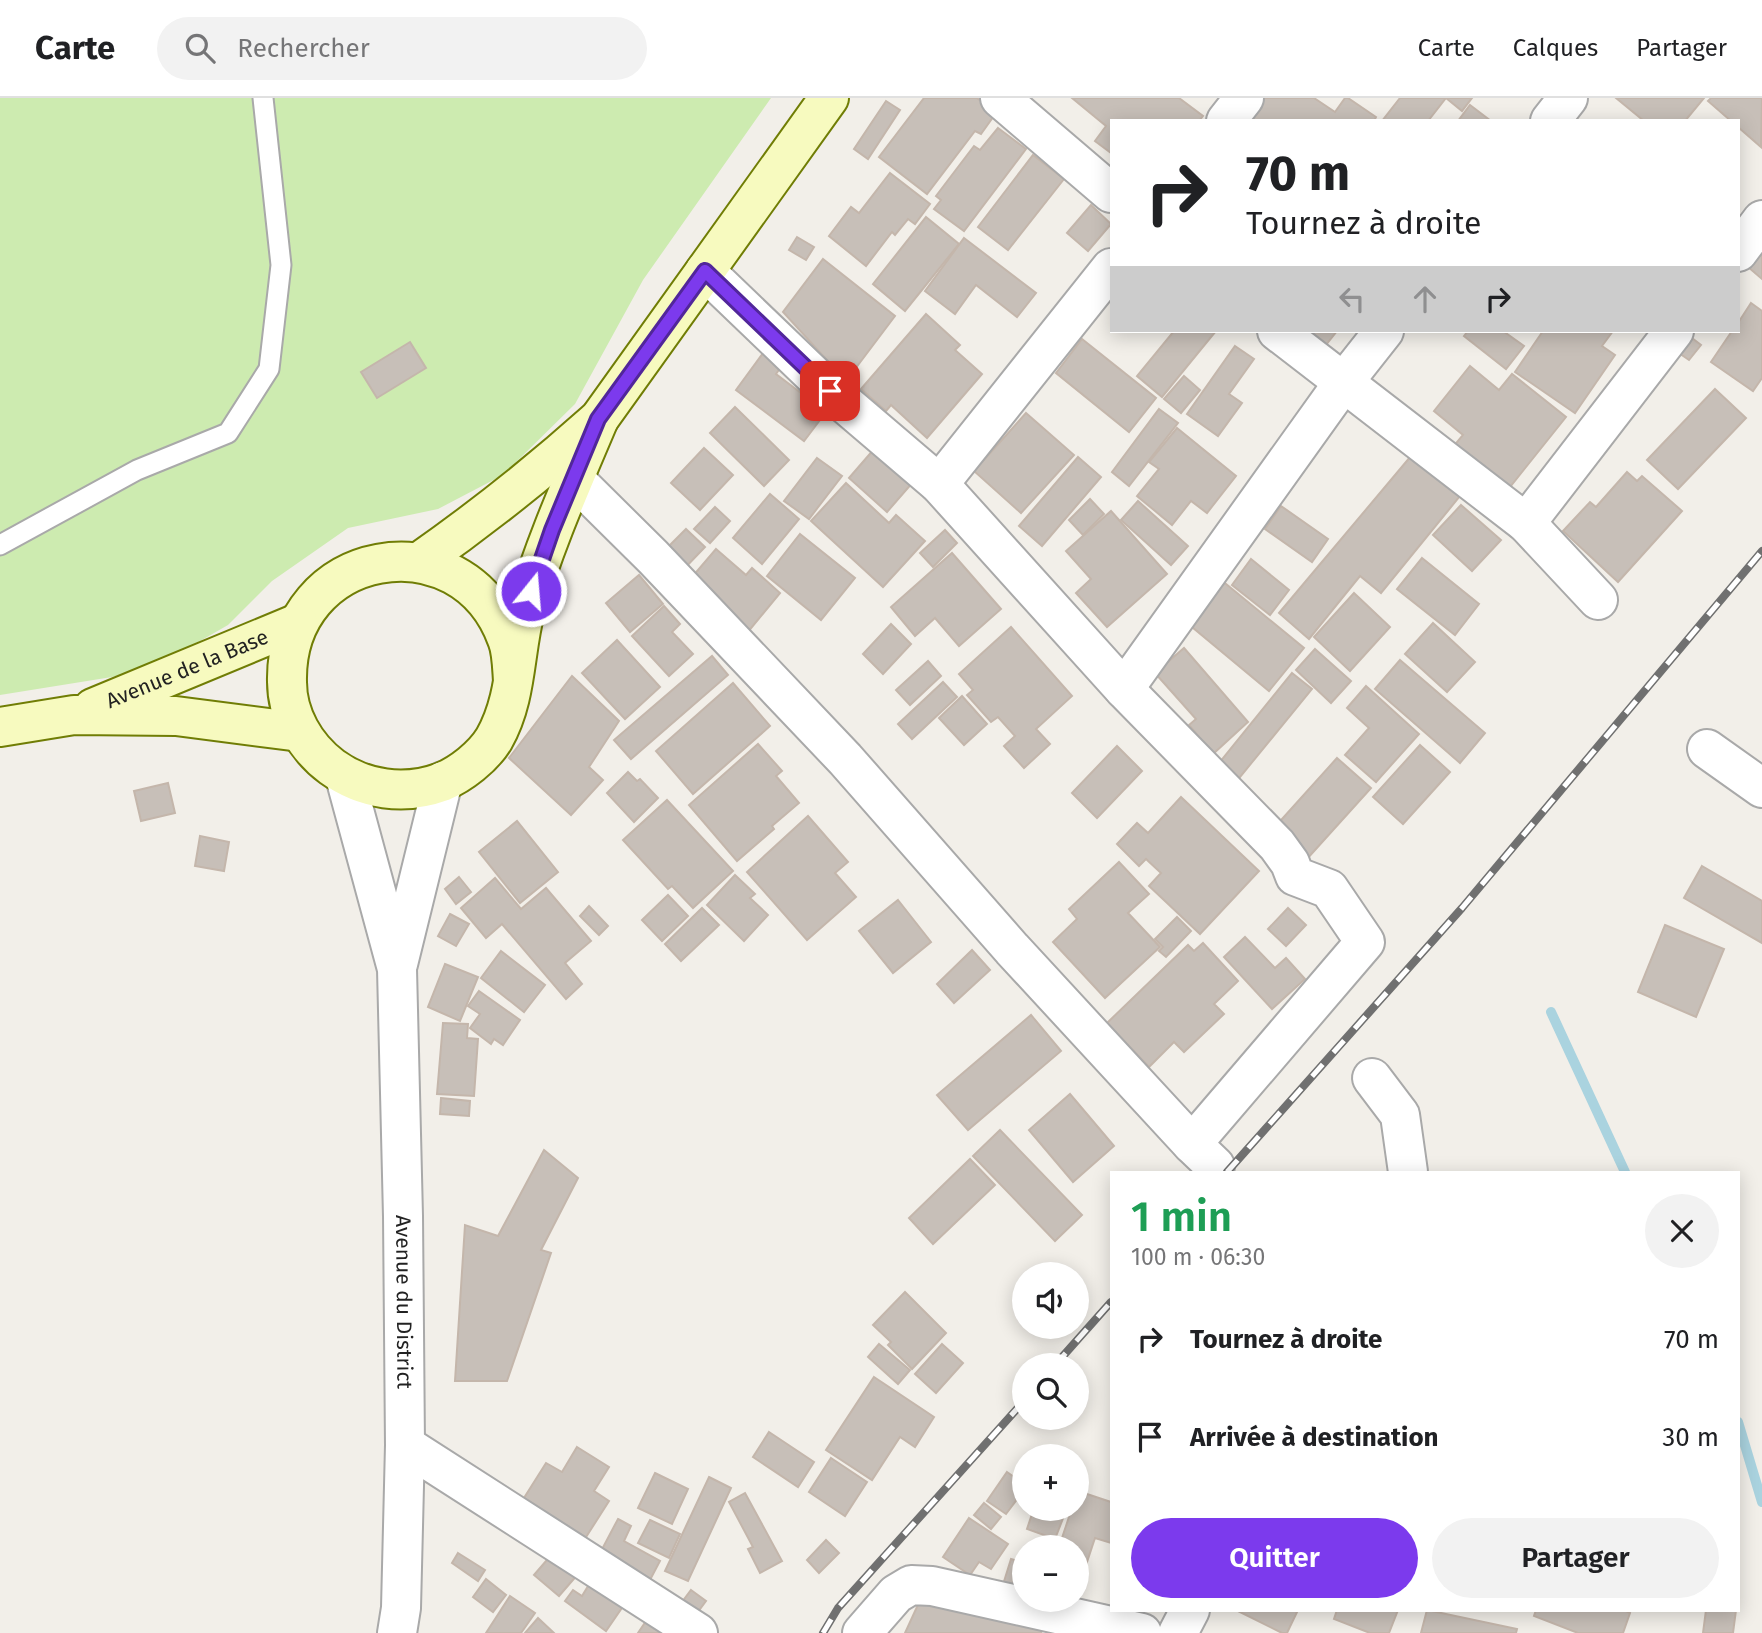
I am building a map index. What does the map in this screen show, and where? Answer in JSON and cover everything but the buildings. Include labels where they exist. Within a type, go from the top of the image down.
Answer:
[{"type":"main road","points":[[513,681],[524,615],[552,530],[564,470],[829,98]]},
{"type":"main road","points":[[419,562],[473,524],[564,470]]},
{"type":"main road","name":"Avenue de la Base","points":[[391,561],[419,562],[458,577],[488,604],[508,640],[513,681],[507,713],[492,741],[470,765],[443,781],[418,788],[394,790],[368,786],[345,777],[320,758],[300,732],[287,696],[286,658],[298,623],[315,599],[337,579],[362,566],[391,561]]},
{"type":"main road","name":"Avenue de la Base","points":[[74,715],[298,623]]},
{"type":"main road","name":"Avenue de la Base","points":[[0,727],[74,715],[176,716],[300,732]]},
{"type":"street","points":[[1000,98],[1110,192]]},
{"type":"street","points":[[1228,119],[1244,98]]},
{"type":"street","points":[[1552,119],[1568,98]]},
{"type":"street","points":[[1740,249],[1762,220]]},
{"type":"street","points":[[939,484],[1110,269]]},
{"type":"street","points":[[564,470],[653,557],[845,759],[1012,949],[1203,1155],[1365,942],[1329,889],[1295,876],[1290,863],[1277,845],[1124,690],[939,484],[830,391],[705,271]]},
{"type":"street","points":[[1280,333],[1526,523],[1598,600]]},
{"type":"street","points":[[1124,690],[1343,383],[1382,333]]},
{"type":"street","points":[[1526,523],[1672,333]]},
{"type":"street","points":[[1707,749],[1762,788]]},
{"type":"street","name":"Avenue du District","points":[[345,777],[397,970],[405,1445],[401,1608],[397,1633]]},
{"type":"street","name":"Avenue du District","points":[[397,970],[443,781]]},
{"type":"street","points":[[1372,1077],[1400,1115],[1408,1171]]},
{"type":"street","points":[[405,1445],[698,1633]]},
{"type":"street","points":[[862,1633],[896,1594],[911,1585],[932,1586],[1142,1633]]},
{"type":"street","points":[[1178,1633],[1189,1612]]},
{"type":"lane","points":[[0,545],[137,470],[228,433],[269,369],[281,265],[262,98]]},
{"type":"green space","points":[[0,98],[771,98],[643,280],[575,404],[503,475],[438,509],[348,528],[272,581],[228,625],[160,664],[112,677],[0,695]]},
{"type":"waterway","points":[[1551,1012],[1625,1171]]},
{"type":"waterway","points":[[1740,1429],[1762,1502]]},
{"type":"railway","points":[[1228,1171],[1462,908],[1762,551]]},
{"type":"railway","points":[[1066,1353],[1110,1303]]},
{"type":"railway","points":[[823,1633],[838,1608],[1012,1414]]},
{"type":"route","points":[[531,591],[552,530],[598,419],[705,271],[830,391]]}]
